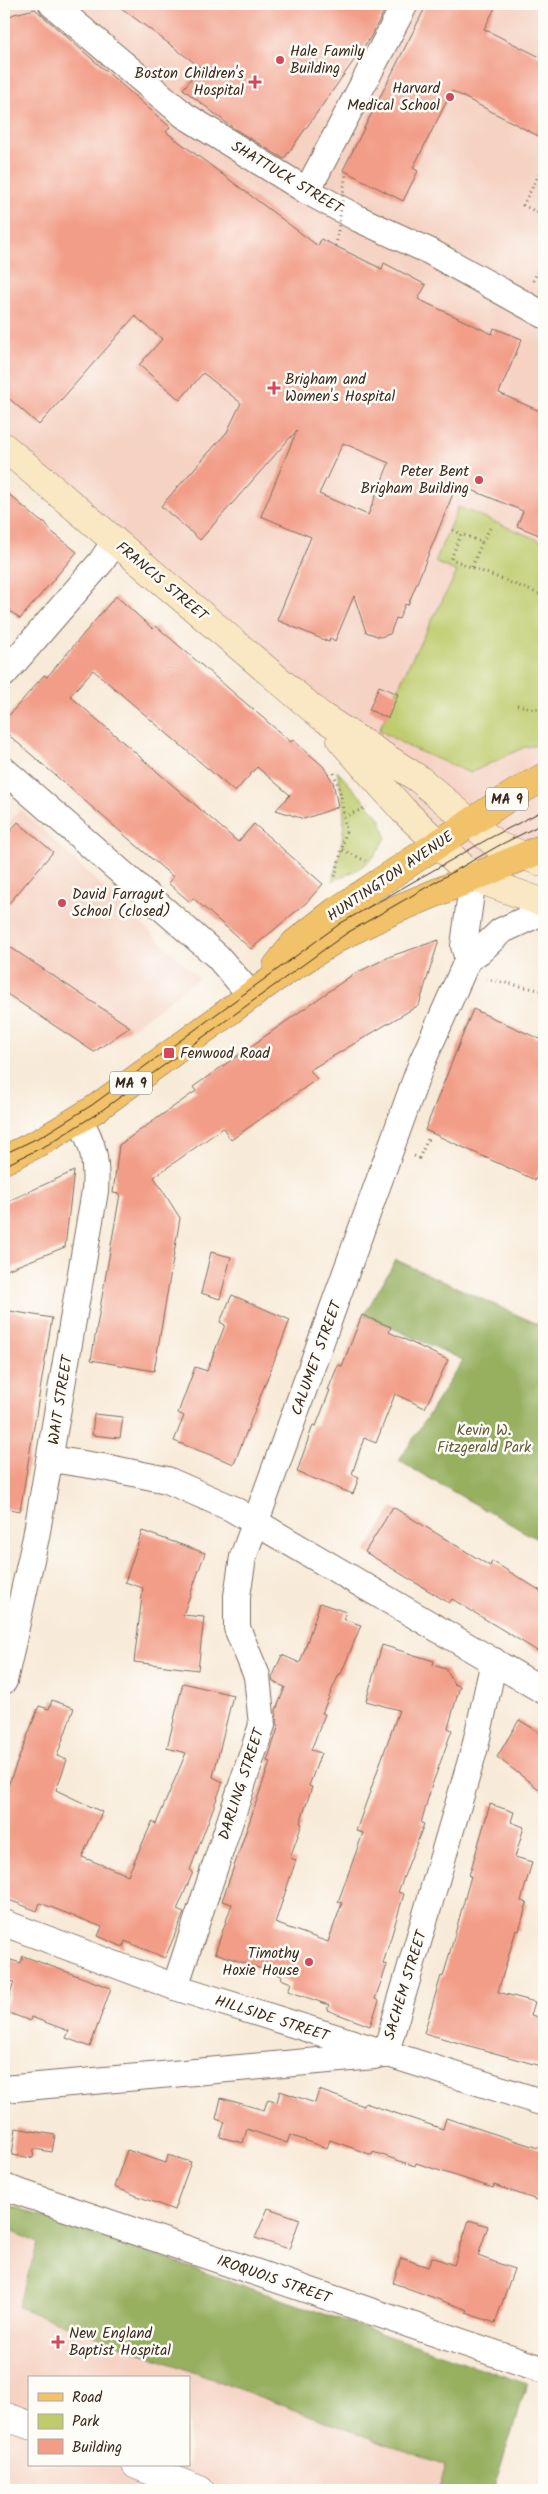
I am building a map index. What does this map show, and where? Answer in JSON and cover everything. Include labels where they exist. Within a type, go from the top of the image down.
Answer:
[{"type":"main road","name":"FRANCIS STREET","points":[[4,447],[321,716],[419,779],[498,846],[538,856]]},
{"type":"main road","name":"FRANCIS STREET","points":[[321,716],[395,801],[473,877]]},
{"type":"main road","name":"HUNTINGTON AVENUE","points":[[251,995],[295,943],[336,911],[470,822],[544,777]]},
{"type":"main road","name":"HUNTINGTON AVENUE","points":[[4,1160],[79,1120],[251,995],[338,937],[473,877],[538,856]]},
{"type":"main road","points":[[473,877],[544,903]]},
{"type":"street","name":"SHATTUCK STREET","points":[[52,4],[184,115],[307,191],[359,219],[429,251],[544,315]]},
{"type":"street","points":[[307,191],[405,4]]},
{"type":"street","points":[[4,674],[101,562],[115,541]]},
{"type":"street","points":[[4,770],[217,956],[251,995]]},
{"type":"street","name":"CALUMET STREET","points":[[255,1521],[422,1062],[473,968],[464,946],[473,877]]},
{"type":"street","points":[[473,968],[480,951],[501,932],[544,911]]},
{"type":"street","name":"WAIT STREET","points":[[4,1681],[51,1459],[96,1181],[96,1156],[88,1134],[79,1120]]},
{"type":"street","points":[[51,1459],[110,1468],[167,1480],[255,1521],[544,1691]]},
{"type":"street","name":"DARLING STREET","points":[[175,1987],[262,1725],[257,1676],[236,1628],[237,1596],[243,1557],[255,1521]]},
{"type":"street","name":"SACHEM STREET","points":[[4,2089],[385,2055],[475,1747],[494,1661]]},
{"type":"street","name":"HILLSIDE STREET","points":[[4,1922],[175,1987],[385,2055],[544,2103]]},
{"type":"street","name":"IROQUOIS STREET","points":[[4,2187],[544,2370]]},
{"type":"street","points":[[4,2416],[28,2425]]},
{"type":"street","points":[[139,2466],[200,2490]]},
{"type":"path","points":[[544,165],[523,205],[544,216]]},
{"type":"path","points":[[336,246],[346,172]]},
{"type":"path","points":[[472,567],[482,542],[492,525]]},
{"type":"path","points":[[453,530],[482,542]]},
{"type":"path","points":[[461,534],[451,559],[544,596]]},
{"type":"path","points":[[517,705],[535,710],[544,708]]},
{"type":"path","points":[[334,771],[341,796],[346,831],[335,877]]},
{"type":"path","points":[[344,817],[371,805]]},
{"type":"path","points":[[342,850],[367,862]]},
{"type":"path","points":[[473,968],[544,991]]},
{"type":"path","points":[[419,1158],[428,1139]]},
{"type":"shaded area","name":"Brigham and Women's Hospital","points":[[4,4],[544,4],[544,848],[473,877],[321,716],[4,446]]},
{"type":"shaded area","name":"David Farragut School (closed)","points":[[21,809],[199,978],[97,1054],[4,996],[4,828]]},
{"type":"shaded area","name":"New England Baptist Hospital","points":[[4,2228],[38,2242],[18,2307],[447,2466],[493,2490],[4,2490]]},
{"type":"green space","points":[[458,507],[544,542],[544,744],[525,747],[470,773],[409,747],[379,730],[410,662],[457,572],[435,562]]},
{"type":"green space","points":[[337,771],[380,818],[386,837],[376,854],[364,865],[332,881],[340,853],[344,814]]},
{"type":"green space","name":"Kevin W. Fitzgerald Park","points":[[396,1260],[544,1327],[544,1543],[399,1461],[463,1360],[364,1315]]},
{"type":"green space","points":[[4,2203],[527,2384],[493,2490],[438,2490],[446,2466],[18,2307],[38,2243],[4,2228]]},
{"type":"building","name":"Boston Children's Hospital","points":[[116,4],[388,4],[370,38],[284,159],[233,128],[183,89],[200,67]]},
{"type":"building","points":[[427,4],[497,4],[484,29],[544,59],[544,139],[452,91],[413,168],[418,171],[403,201],[343,170]]},
{"type":"building","points":[[35,9],[170,127],[166,132],[318,246],[321,239],[382,269],[384,263],[426,285],[418,299],[492,334],[494,328],[522,339],[499,393],[544,413],[544,537],[517,526],[523,511],[457,484],[408,605],[405,604],[399,619],[396,618],[390,634],[380,637],[366,632],[354,596],[335,641],[330,638],[329,642],[277,620],[311,537],[261,516],[297,430],[200,540],[161,506],[227,432],[241,403],[203,373],[180,400],[139,365],[162,339],[135,316],[39,425],[4,394],[4,20],[14,14]],"holes":[[[343,443],[389,463],[368,515],[319,494]]]},
{"type":"building","points":[[4,490],[40,521],[45,522],[51,531],[77,552],[20,619],[4,606]]},
{"type":"building","points":[[116,596],[153,629],[156,626],[291,742],[293,740],[323,766],[333,782],[338,807],[304,819],[276,810],[290,795],[257,767],[235,792],[93,670],[70,696],[238,842],[254,824],[323,884],[306,903],[251,949],[193,898],[190,902],[168,883],[173,877],[4,731],[4,721],[44,675],[47,677]]},
{"type":"building","points":[[379,686],[398,694],[388,718],[369,710]]},
{"type":"building","points":[[18,822],[53,852],[4,909],[4,839]]},
{"type":"building","points":[[439,940],[419,1005],[310,1070],[317,1079],[231,1140],[223,1128],[154,1177],[180,1218],[154,1371],[91,1360],[120,1194],[113,1193],[119,1145],[196,1091],[193,1087],[352,975],[391,956]]},
{"type":"building","points":[[4,943],[130,1027],[94,1052],[4,992]]},
{"type":"building","points":[[473,1009],[544,1041],[544,1158],[535,1180],[425,1130]]},
{"type":"building","points":[[74,1171],[65,1247],[4,1271],[4,1203]]},
{"type":"building","points":[[211,1252],[231,1257],[220,1299],[201,1293]]},
{"type":"building","points":[[232,1295],[290,1320],[234,1464],[174,1441],[184,1416],[178,1413],[195,1367],[207,1371],[225,1325],[220,1322]]},
{"type":"building","points":[[4,1310],[52,1318],[20,1511],[4,1508]]},
{"type":"building","points":[[362,1315],[391,1327],[389,1332],[448,1360],[425,1408],[395,1394],[376,1443],[364,1438],[352,1474],[359,1477],[353,1494],[297,1472],[313,1425],[316,1426],[338,1365],[342,1366]]},
{"type":"building","points":[[94,1414],[123,1417],[120,1438],[92,1435]]},
{"type":"building","points":[[393,1507],[490,1566],[492,1561],[544,1593],[544,1655],[452,1599],[449,1603],[365,1552]]},
{"type":"building","points":[[142,1531],[205,1553],[183,1615],[204,1617],[198,1670],[134,1662],[143,1588],[125,1582]]},
{"type":"building","points":[[320,1603],[346,1612],[343,1619],[361,1625],[341,1674],[339,1674],[322,1713],[325,1714],[311,1750],[321,1753],[309,1786],[312,1787],[290,1858],[296,1860],[275,1923],[328,1942],[342,1903],[338,1902],[363,1833],[356,1831],[399,1710],[366,1701],[382,1645],[434,1661],[433,1665],[446,1669],[454,1684],[460,1686],[448,1728],[452,1730],[431,1788],[421,1823],[424,1824],[398,1892],[404,1894],[383,1964],[387,1965],[375,1999],[379,2001],[370,2026],[327,2010],[329,2005],[288,1991],[291,1983],[281,1979],[282,1976],[215,1953],[232,1904],[222,1901],[270,1762],[267,1761],[279,1725],[277,1724],[276,1710],[285,1687],[273,1682],[272,1678],[282,1655],[300,1663]]},
{"type":"building","points":[[183,1683],[233,1695],[213,1777],[223,1782],[190,1870],[193,1872],[177,1910],[184,1913],[165,1958],[125,1941],[123,1947],[98,1936],[102,1927],[40,1903],[37,1911],[4,1898],[4,1796],[39,1706],[49,1709],[52,1700],[74,1708],[57,1756],[67,1760],[56,1790],[102,1812],[82,1857],[128,1875],[152,1822],[156,1824],[186,1753],[167,1748]]},
{"type":"building","points":[[519,1720],[544,1735],[544,1793],[497,1757]]},
{"type":"building","points":[[490,1804],[514,1812],[511,1822],[524,1827],[515,1857],[532,1862],[521,1901],[527,1903],[519,1931],[516,1930],[498,1992],[535,2002],[531,2015],[544,2019],[544,2067],[424,2033],[441,1976],[443,1977]]},
{"type":"building","points":[[23,1956],[111,1988],[90,2047],[66,2038],[69,2031],[31,2017],[30,2021],[4,2011],[14,1982],[4,1980],[4,1958],[21,1963]]},
{"type":"building","points":[[319,2090],[364,2106],[365,2103],[443,2129],[446,2118],[544,2150],[544,2180],[537,2200],[494,2185],[493,2188],[416,2163],[415,2166],[373,2152],[372,2155],[330,2140],[327,2148],[290,2135],[287,2143],[247,2129],[243,2143],[220,2137],[225,2122],[216,2119],[221,2098],[264,2110],[268,2099],[277,2102],[280,2091],[315,2103]]},
{"type":"building","points":[[16,2128],[55,2135],[52,2152],[34,2149],[33,2158],[12,2155]]},
{"type":"building","points":[[127,2150],[166,2163],[168,2155],[191,2162],[174,2210],[114,2187]]},
{"type":"building","points":[[268,2208],[300,2219],[289,2249],[255,2238]]},
{"type":"building","points":[[469,2220],[488,2226],[478,2256],[514,2269],[495,2323],[466,2313],[468,2310],[393,2283],[401,2258],[428,2267],[432,2257],[454,2265]]},
{"type":"tram line","points":[[4,1154],[42,1136],[92,1105],[341,923],[488,839],[544,810]]},
{"type":"tram line","points":[[4,1166],[47,1145],[98,1113],[347,933],[498,846],[544,823]]},
{"type":"place","name":"Hale Family Building","points":[[280,60]]},
{"type":"place","name":"Boston Children's Hospital","points":[[255,82]]},
{"type":"place","name":"Harvard Medical School","points":[[450,97]]},
{"type":"place","name":"Brigham and Women's Hospital","points":[[274,388]]},
{"type":"place","name":"Peter Bent Brigham Building","points":[[479,480]]},
{"type":"place","name":"David Farragut School (closed)","points":[[62,903]]},
{"type":"place","name":"Fenwood Road","points":[[169,1053]]},
{"type":"place","name":"Timothy Hoxie House","points":[[309,1962]]},
{"type":"place","name":"New England Baptist Hospital","points":[[58,2342]]}]
